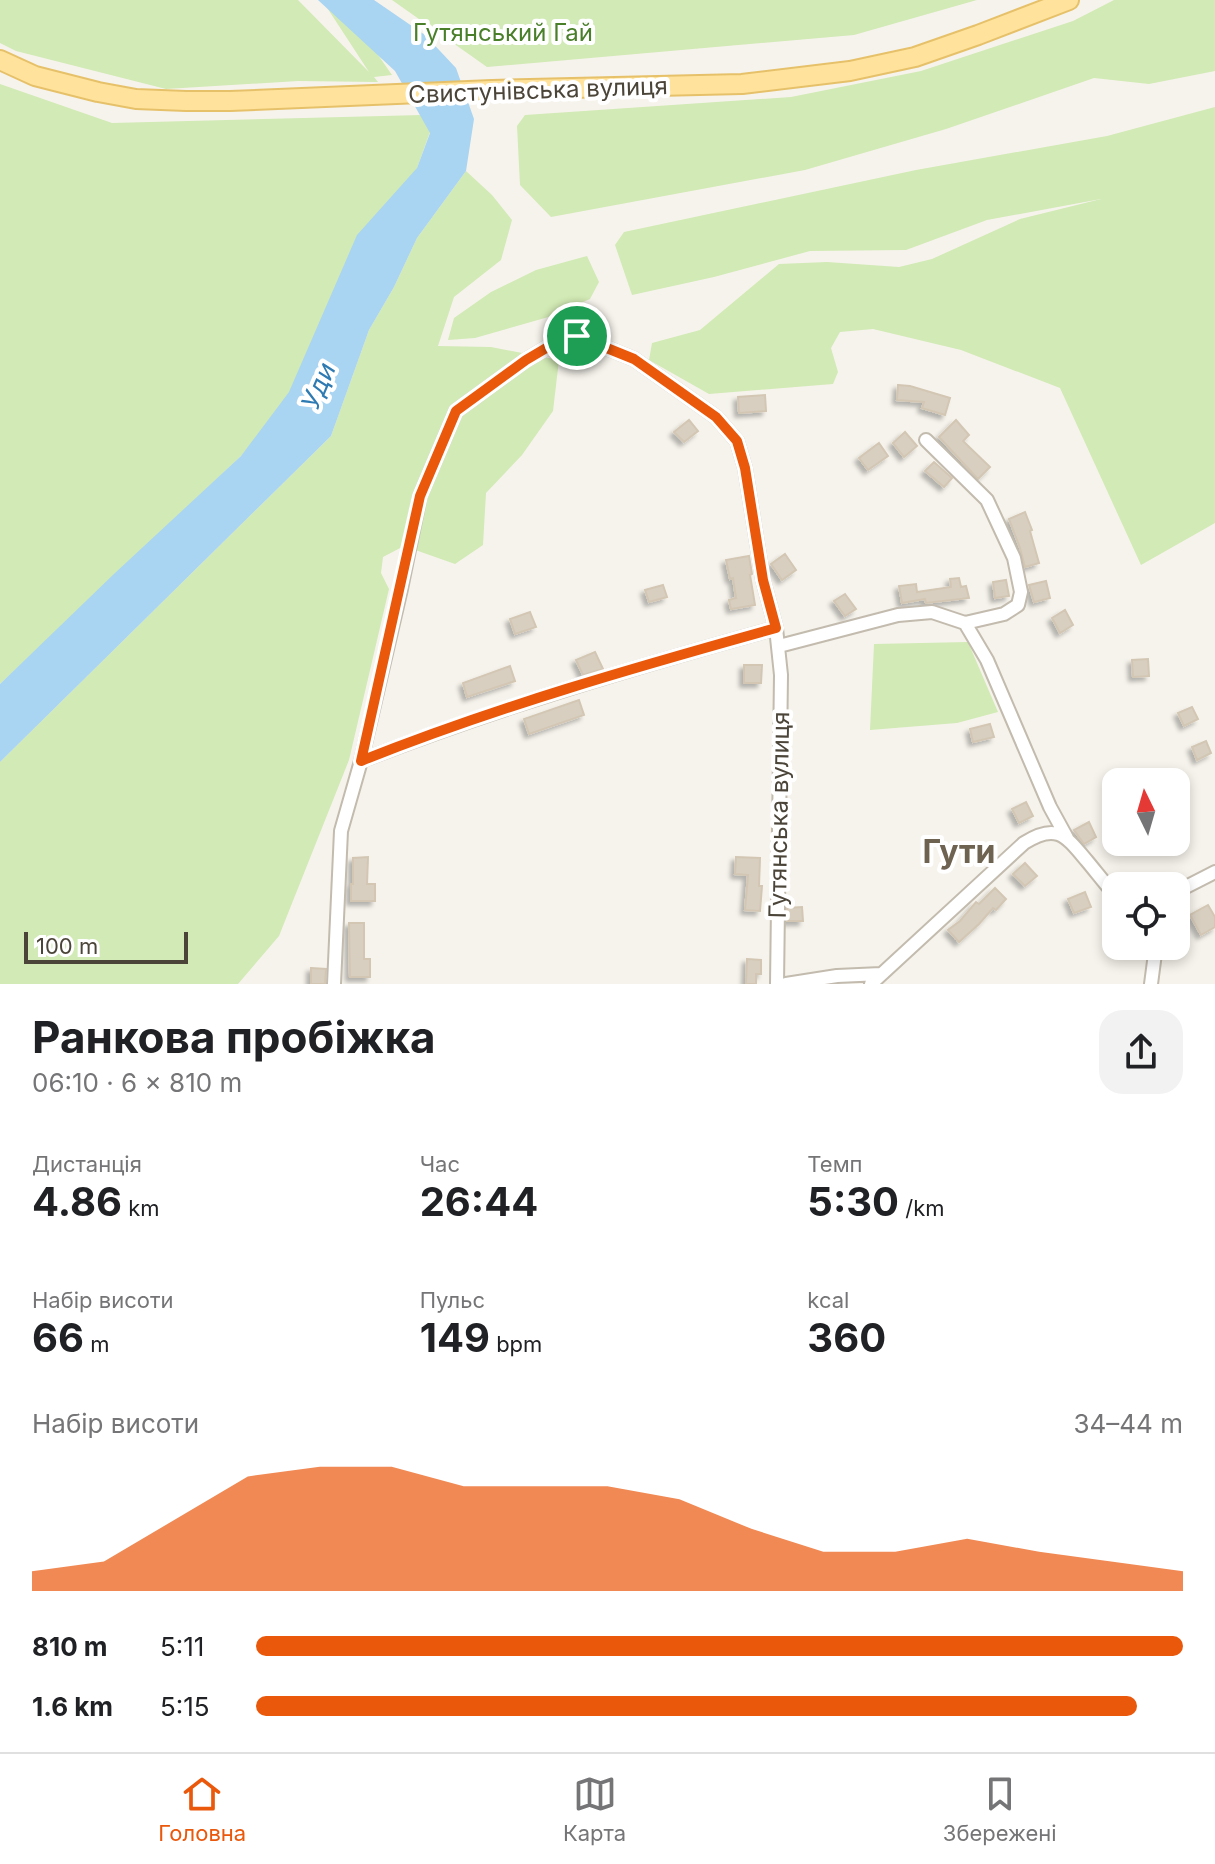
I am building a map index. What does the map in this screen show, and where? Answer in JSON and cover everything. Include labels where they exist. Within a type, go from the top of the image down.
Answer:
[{"type":"main road","name":"Свистунівська вулиця","points":[[0,60],[35,76],[136,99],[230,101],[742,84],[850,71],[915,57],[1069,0]]},
{"type":"street","name":"Гутянська вулиця","points":[[361,761],[420,496],[456,411],[526,360],[553,344],[577,336],[634,359],[716,417],[737,441],[745,468],[763,580],[776,628],[781,675],[777,984]]},
{"type":"street","points":[[779,646],[898,615],[932,612],[965,623],[1004,614],[1018,605],[1021,592],[1014,558],[987,500],[926,440]]},
{"type":"street","points":[[965,623],[987,660],[1050,807],[1067,838],[1102,879]]},
{"type":"street","points":[[334,984],[341,831],[361,761],[537,698],[776,628]]},
{"type":"street","points":[[871,984],[1024,843],[1039,833],[1047,824],[1050,807]]},
{"type":"street","points":[[1039,833],[1054,833],[1067,838]]},
{"type":"street","points":[[1190,885],[1215,872]]},
{"type":"street","points":[[1151,984],[1154,960]]},
{"type":"street","points":[[786,984],[837,976],[881,974]]},
{"type":"green space","points":[[0,0],[298,0],[369,72],[322,0],[340,0],[392,75],[374,77],[378,82],[298,81],[166,89],[16,51],[0,43]]},
{"type":"green space","name":"Гутянський Гай","points":[[392,0],[977,0],[854,35],[487,67]]},
{"type":"green space","points":[[1114,0],[1215,0],[1215,71],[1149,84],[1094,78],[946,129],[805,170],[551,217],[520,185],[517,126],[525,115],[791,97],[921,71],[1073,21]]},
{"type":"green space","points":[[0,84],[112,123],[422,115],[430,132],[416,171],[293,395],[241,456],[0,684]]},
{"type":"green space","points":[[1215,107],[1215,523],[1141,565],[1060,388],[961,350],[873,329],[840,332],[831,348],[838,372],[833,384],[709,394],[649,360],[652,343],[700,330],[779,264],[827,262],[899,267],[932,259],[1020,219],[1101,199],[987,220],[906,250],[810,251],[632,295],[615,245],[624,232],[916,170],[1107,136]]},
{"type":"green space","points":[[466,171],[492,195],[512,220],[501,260],[454,297],[438,346],[491,347],[559,360],[553,411],[522,455],[486,493],[483,545],[455,564],[404,546],[383,557],[381,573],[389,589],[349,760],[279,936],[238,984],[0,984],[0,762],[331,436],[369,330],[417,238]]},
{"type":"green space","points":[[587,256],[599,282],[590,299],[552,316],[475,338],[448,340],[454,318],[491,292],[536,270]]},
{"type":"green space","points":[[968,642],[998,712],[957,723],[870,730],[874,644]]},
{"type":"water","name":"Уди","points":[[318,0],[374,0],[425,35],[456,68],[474,119],[466,171],[417,238],[369,330],[331,436],[0,762],[0,684],[241,456],[289,392],[357,235],[417,168],[430,133],[395,71]]},
{"type":"building","points":[[898,385],[950,398],[945,415],[922,408],[924,402],[897,400]]},
{"type":"building","points":[[765,395],[766,411],[739,413],[738,397]]},
{"type":"building","points":[[689,420],[698,431],[684,442],[674,432]]},
{"type":"building","points":[[956,420],[969,435],[963,441],[990,467],[978,479],[939,437]]},
{"type":"building","points":[[905,432],[917,446],[904,457],[893,443]]},
{"type":"building","points":[[879,443],[888,456],[868,470],[859,458]]},
{"type":"building","points":[[934,462],[952,478],[944,487],[925,471]]},
{"type":"building","points":[[1025,512],[1039,563],[1025,567],[1009,519]]},
{"type":"building","points":[[785,554],[796,570],[782,580],[771,564]]},
{"type":"building","points":[[749,556],[755,605],[731,609],[729,600],[736,598],[726,560]]},
{"type":"building","points":[[959,578],[961,587],[966,586],[969,598],[902,603],[899,586],[916,584],[917,592],[951,587],[950,579]]},
{"type":"building","points":[[1006,580],[1009,596],[995,598],[993,582]]},
{"type":"building","points":[[1046,581],[1050,598],[1034,602],[1029,585]]},
{"type":"building","points":[[663,585],[667,597],[649,602],[645,590]]},
{"type":"building","points":[[845,594],[856,609],[845,616],[834,601]]},
{"type":"building","points":[[1065,610],[1073,625],[1060,633],[1052,618]]},
{"type":"building","points":[[530,612],[536,627],[515,634],[510,619]]},
{"type":"building","points":[[595,652],[603,669],[583,675],[576,660]]},
{"type":"building","points":[[1148,659],[1149,676],[1133,677],[1132,660]]},
{"type":"building","points":[[744,665],[762,665],[761,683],[744,683]]},
{"type":"building","points":[[510,666],[515,681],[467,697],[463,683]]},
{"type":"building","points":[[579,700],[584,715],[529,734],[524,719]]},
{"type":"building","points":[[1192,707],[1198,719],[1184,726],[1178,713]]},
{"type":"building","points":[[990,724],[994,737],[973,742],[970,729]]},
{"type":"building","points":[[1206,741],[1211,753],[1197,760],[1192,747]]},
{"type":"building","points":[[1026,802],[1033,816],[1019,823],[1012,809]]},
{"type":"building","points":[[1089,822],[1096,837],[1084,844],[1074,830]]},
{"type":"building","points":[[368,857],[367,884],[375,884],[375,901],[351,901],[353,858]]},
{"type":"building","points":[[736,857],[760,858],[760,911],[745,910],[748,875],[735,874]]},
{"type":"building","points":[[1025,863],[1037,876],[1025,886],[1013,874]]},
{"type":"building","points":[[995,888],[1006,899],[959,942],[948,930]]},
{"type":"building","points":[[1085,892],[1091,907],[1074,913],[1068,899]]},
{"type":"building","points":[[1208,905],[1215,917],[1215,927],[1201,935],[1190,915]]},
{"type":"building","points":[[802,907],[803,921],[787,921],[787,908]]},
{"type":"building","points":[[349,923],[364,923],[364,959],[370,959],[370,977],[350,977]]},
{"type":"building","points":[[747,959],[761,960],[761,974],[756,974],[756,984],[746,984]]},
{"type":"building","points":[[311,968],[326,969],[325,984],[311,984]]},
{"type":"district","name":"Гути","points":[[959,851]]},
{"type":"route","points":[[577,336],[634,359],[716,417],[737,441],[745,468],[763,580],[776,628],[537,698],[361,761],[420,496],[456,411],[526,360],[553,344],[577,336]]}]
